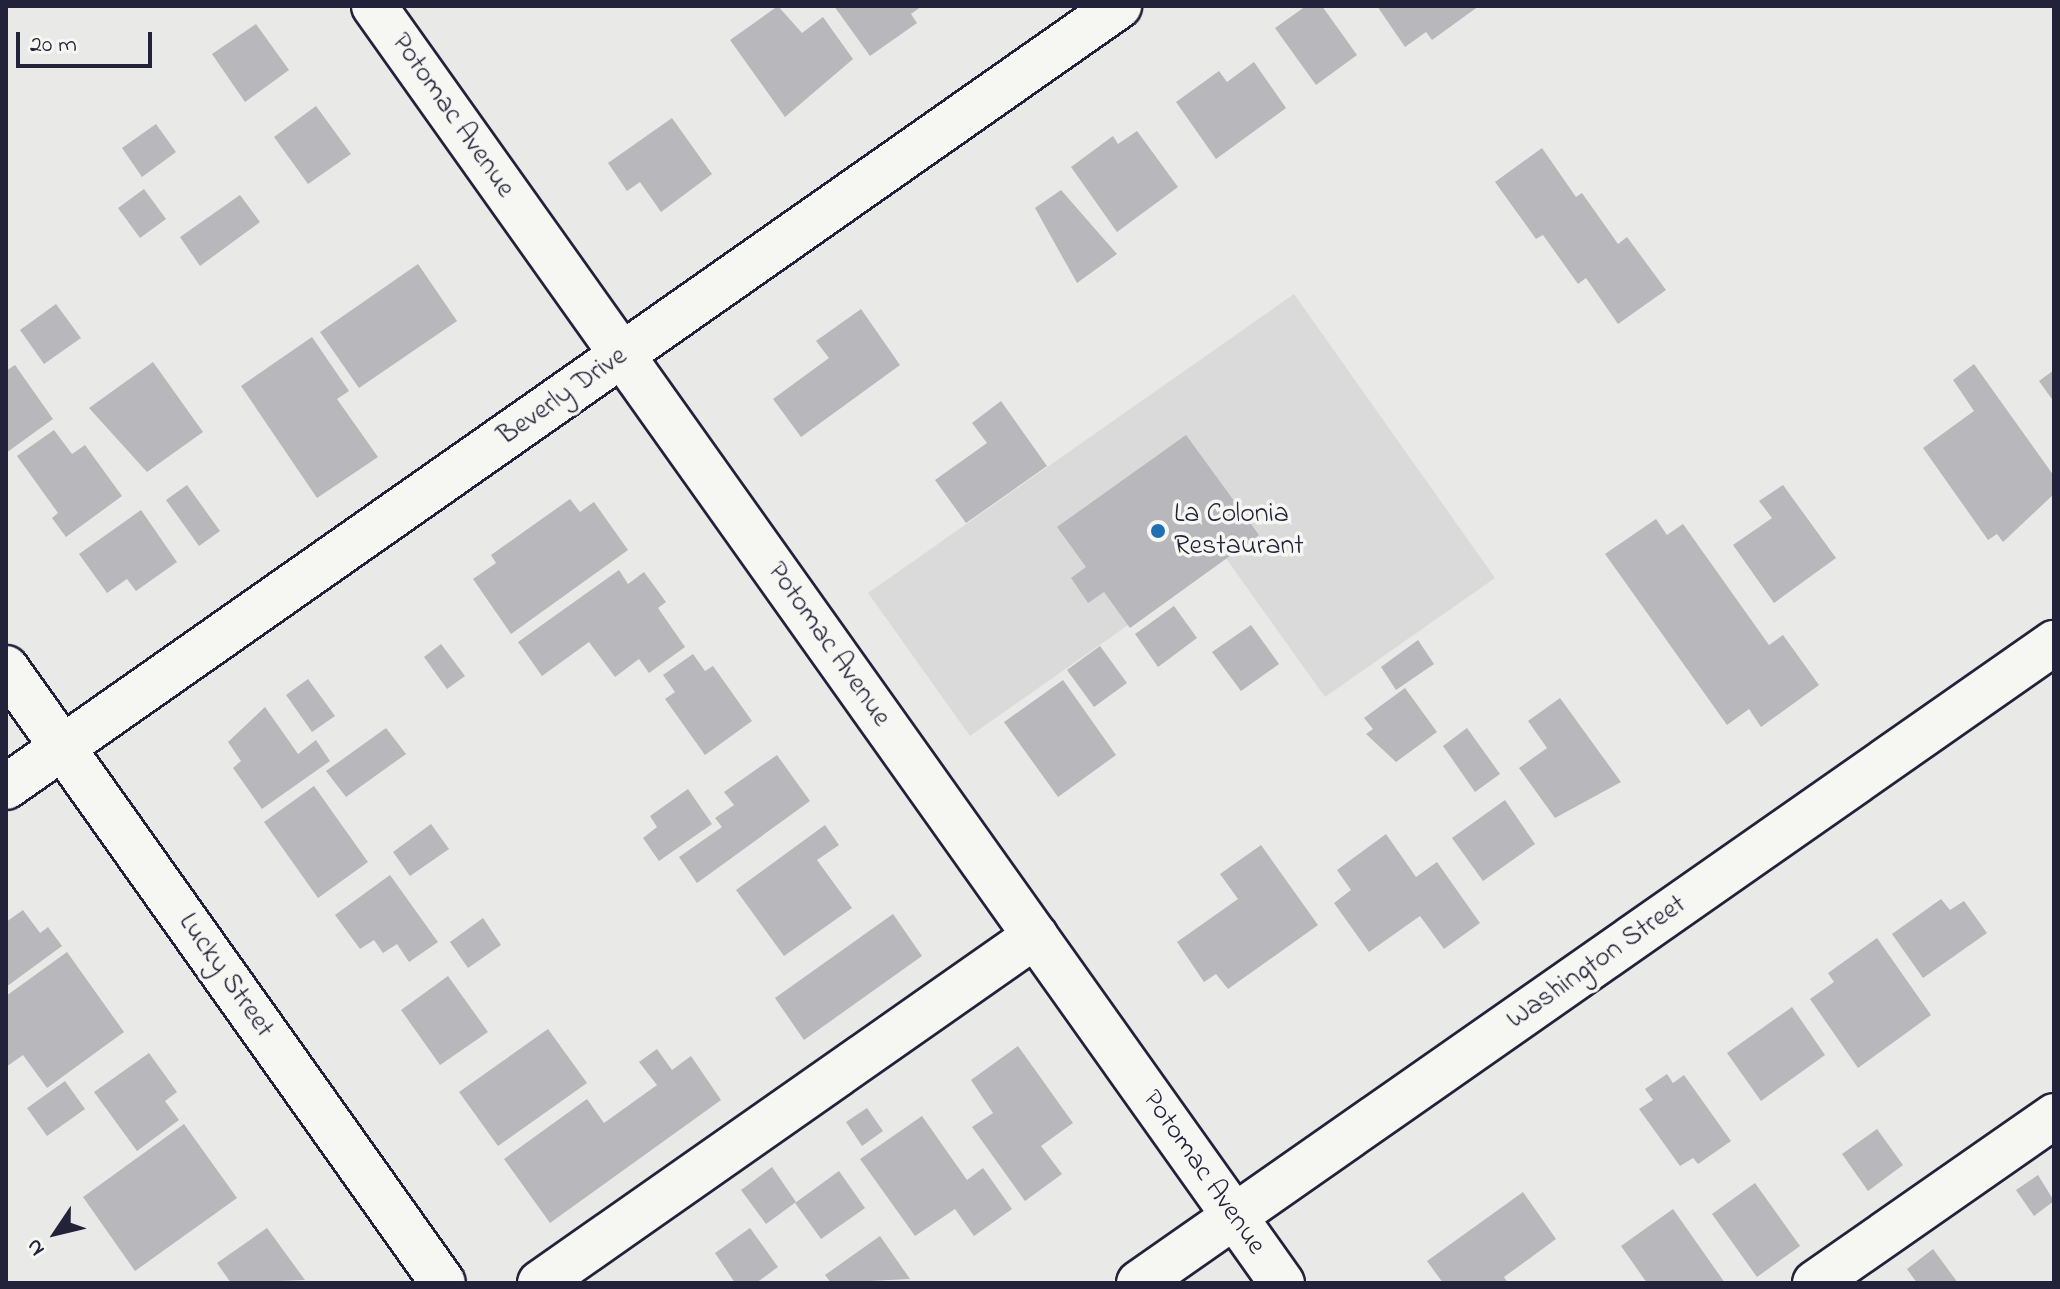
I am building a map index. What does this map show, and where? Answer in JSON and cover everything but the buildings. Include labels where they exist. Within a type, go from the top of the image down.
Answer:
[{"type":"street","name":"Potomac Avenue","points":[[374,6],[1282,1283]]},
{"type":"street","name":"Beverly Drive","points":[[6,787],[1119,6]]},
{"type":"street","name":"Washington Street","points":[[1139,1283],[2054,643]]},
{"type":"street","name":"Lucky Street","points":[[6,668],[443,1283]]},
{"type":"street","points":[[540,1283],[1035,936]]},
{"type":"street","points":[[1815,1283],[2054,1116]]},
{"type":"shaded area","points":[[1294,294],[1495,578],[1325,697],[1225,557],[970,736],[868,593]]},
{"type":"place","name":"La Colonia Restaurant","points":[[1158,531]]}]
